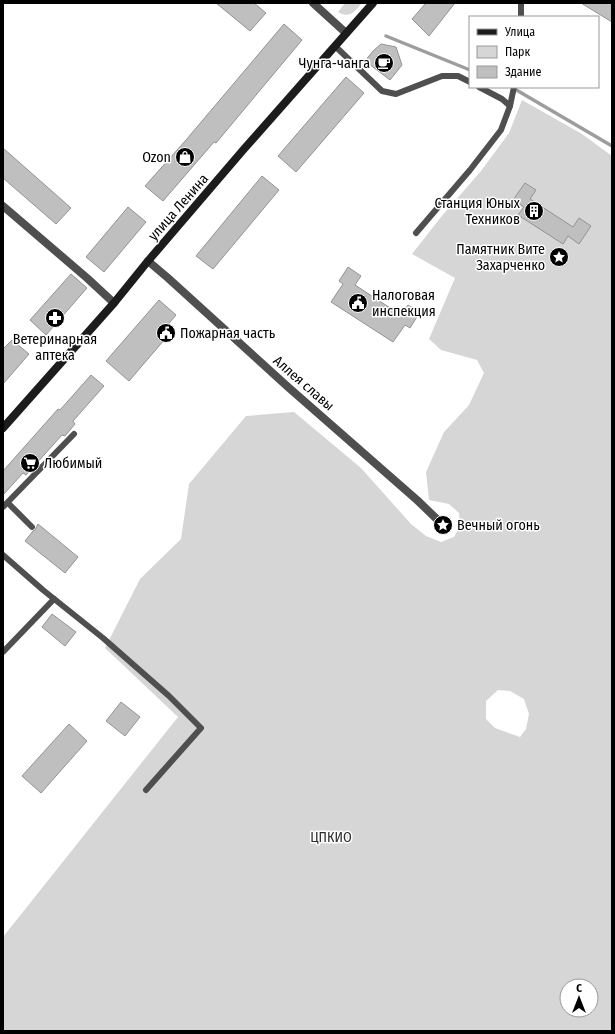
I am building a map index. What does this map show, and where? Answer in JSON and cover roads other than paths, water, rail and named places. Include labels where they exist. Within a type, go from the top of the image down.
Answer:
[{"type":"street","points":[[313,3],[346,33]]},
{"type":"street","name":"улица Ленина","points":[[3,428],[114,303],[244,149],[373,3]]},
{"type":"street","points":[[3,206],[114,303]]},
{"type":"street","name":"Аллея славы","points":[[148,261],[288,387],[417,500],[443,525]]},
{"type":"lane","points":[[521,3],[521,16]]},
{"type":"lane","points":[[335,46],[382,91],[396,94],[442,76],[458,76],[469,82]]},
{"type":"lane","points":[[481,88],[510,106]]},
{"type":"lane","points":[[416,233],[470,170],[501,130],[510,106],[514,88]]},
{"type":"lane","points":[[32,527],[5,505],[74,434]]},
{"type":"lane","points":[[3,555],[169,696],[201,728],[146,790]]},
{"type":"lane","points":[[3,652],[54,599]]},
{"type":"waterway","points":[[386,36],[469,70]]},
{"type":"waterway","points":[[513,88],[612,146]]},
{"type":"place","name":"Чунга-чанга","points":[[384,63]]},
{"type":"place","name":"Ozon","points":[[185,157]]},
{"type":"place","name":"Станция Юных Техников","points":[[534,211]]},
{"type":"place","name":"Памятник Вите Захарченко","points":[[559,257]]},
{"type":"place","name":"Налоговая инспекция","points":[[358,303]]},
{"type":"place","name":"Ветеринарная аптека","points":[[55,318]]},
{"type":"place","name":"Пожарная часть","points":[[166,333]]},
{"type":"place","name":"Любимый","points":[[30,463]]},
{"type":"place","name":"Вечный огонь","points":[[443,525]]},
{"type":"park label","name":"ЦПКИО","points":[[331,837]]}]
